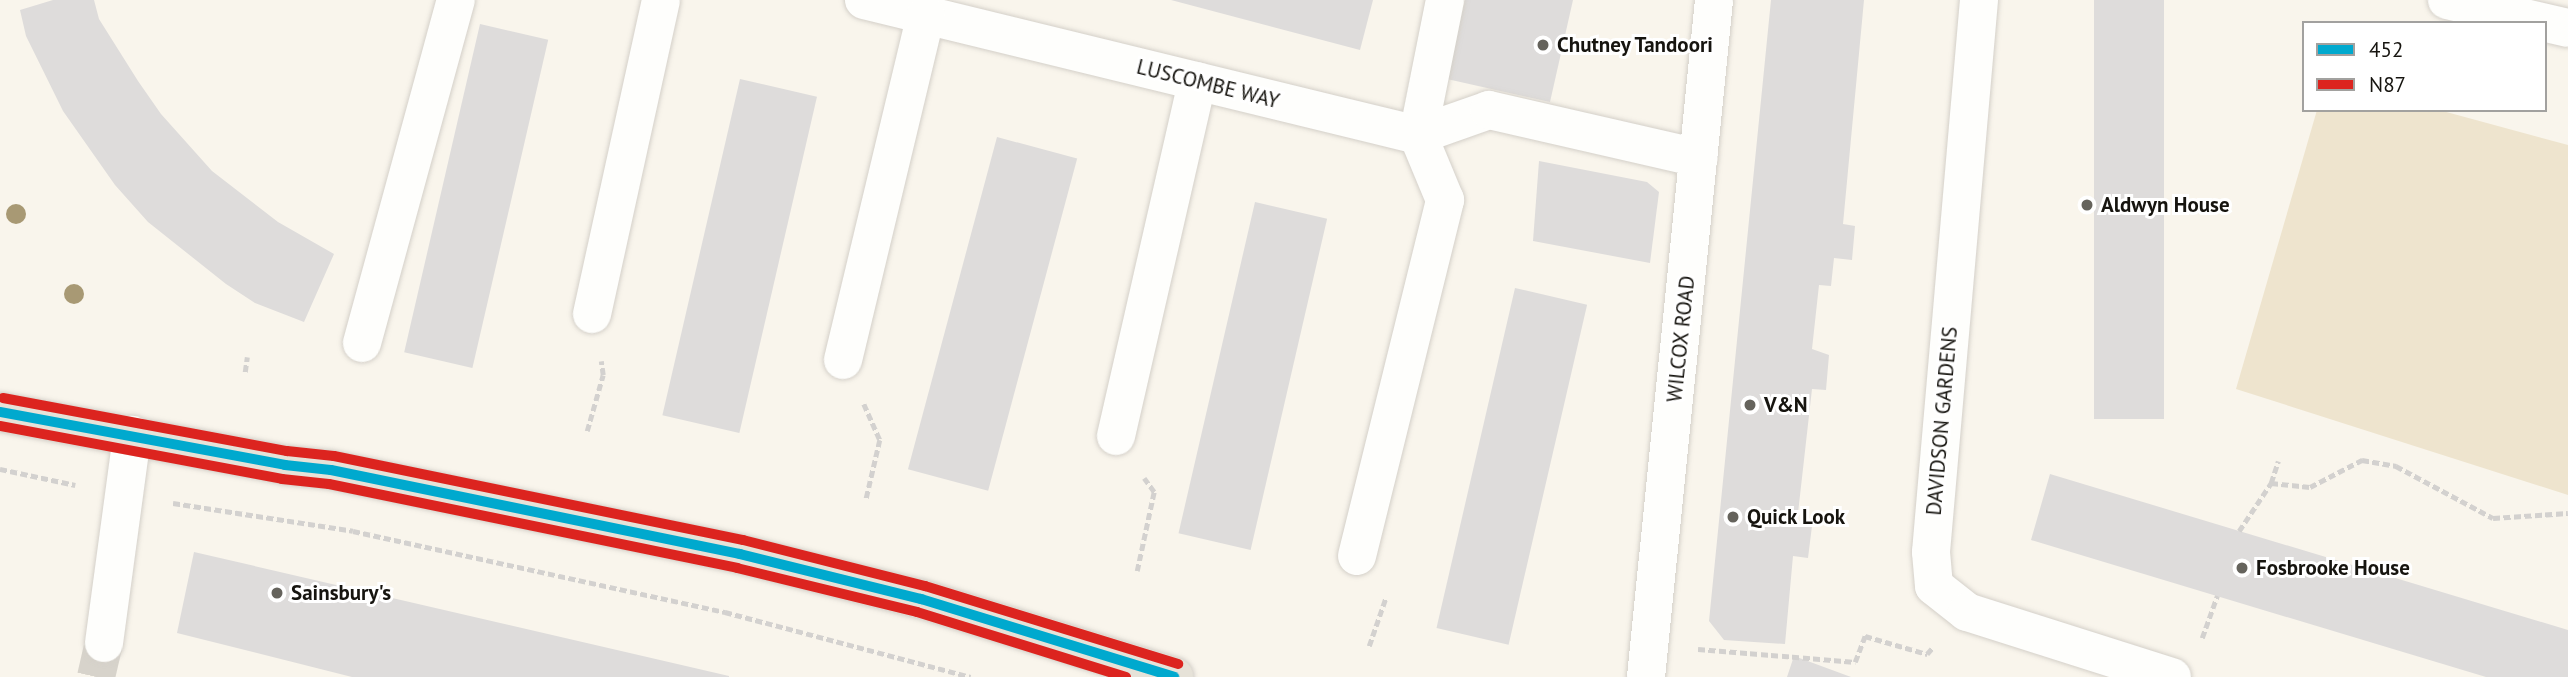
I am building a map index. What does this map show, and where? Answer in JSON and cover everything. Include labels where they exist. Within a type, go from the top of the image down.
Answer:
[{"type":"main road","points":[[0,412],[285,465],[331,470],[740,554],[921,599],[1174,677]]},
{"type":"street","points":[[362,342],[456,0]]},
{"type":"street","points":[[592,314],[661,0]]},
{"type":"street","name":"LUSCOMBE WAY","points":[[863,0],[1418,135]]},
{"type":"street","points":[[1357,556],[1446,200],[1418,135],[1445,0]]},
{"type":"street","name":"WILCOX ROAD","points":[[1648,661],[1714,0]]},
{"type":"street","name":"DAVIDSON GARDENS","points":[[1979,0],[1931,552],[1934,586],[1967,612],[2172,677]]},
{"type":"street","points":[[2447,0],[2538,21]]},
{"type":"street","points":[[843,360],[926,15]]},
{"type":"street","points":[[2547,23],[2568,28]]},
{"type":"street","points":[[1116,436],[1197,81]]},
{"type":"street","points":[[1418,135],[1489,110],[1699,158]]},
{"type":"street","points":[[104,642],[132,435]]},
{"type":"path","points":[[587,431],[603,375],[592,314]]},
{"type":"path","points":[[245,372],[247,357]]},
{"type":"path","points":[[843,360],[880,440],[866,500]]},
{"type":"path","points":[[1116,436],[1154,492],[1138,571]]},
{"type":"path","points":[[2271,483],[2310,487],[2362,460],[2396,466],[2493,518],[2568,513]]},
{"type":"path","points":[[2239,531],[2271,483],[2278,461]]},
{"type":"path","points":[[0,468],[124,496],[366,533],[725,612],[971,677]]},
{"type":"path","points":[[1648,661],[1855,662],[1865,636],[1927,654],[1967,612]]},
{"type":"shaded area","points":[[2316,112],[2446,112],[2568,145],[2568,495],[2236,389]]},
{"type":"building","points":[[53,0],[94,0],[99,19],[138,81],[161,114],[212,171],[278,222],[334,254],[304,322],[255,303],[226,284],[148,222],[115,185],[63,111],[26,36],[20,10]]},
{"type":"building","points":[[1171,0],[1373,0],[1360,50]]},
{"type":"building","points":[[1465,0],[1573,0],[1550,102],[1447,79]]},
{"type":"building","points":[[1771,0],[1864,0],[1843,224],[1855,226],[1852,260],[1834,258],[1831,286],[1819,285],[1812,349],[1829,355],[1826,390],[1812,389],[1797,522],[1812,526],[1808,558],[1793,556],[1785,644],[1724,640],[1709,621]]},
{"type":"building","points":[[2094,0],[2164,0],[2164,419],[2094,419]]},
{"type":"building","points":[[480,24],[548,40],[472,368],[404,352]]},
{"type":"building","points":[[740,79],[817,97],[739,433],[662,415]]},
{"type":"building","points":[[997,137],[1077,158],[988,491],[908,469]]},
{"type":"building","points":[[1539,161],[1647,182],[1659,192],[1650,263],[1533,241]]},
{"type":"building","points":[[1255,202],[1327,219],[1251,550],[1179,533]]},
{"type":"building","points":[[1515,288],[1587,305],[1509,645],[1436,628]]},
{"type":"building","name":"Fosbrooke House","points":[[2050,474],[2568,630],[2568,677],[2486,677],[2031,540]]},
{"type":"building","name":"Sainsbury's","points":[[194,552],[729,677],[352,677],[177,633]]},
{"type":"building","points":[[1794,656],[1851,677],[1787,677]]},
{"type":"tunnel","points":[[96,677],[104,643]]},
{"type":"transit line","points":[[3,398],[287,451],[334,456],[743,540],[925,586],[1178,664]]},
{"type":"transit line","name":"452","points":[[0,412],[285,465],[331,470],[740,554],[921,599],[1174,677]]},
{"type":"transit line","name":"N87","points":[[0,426],[282,479],[329,484],[737,568],[917,612],[1126,677]]},
{"type":"place","name":"Chutney Tandoori","points":[[1543,45]]},
{"type":"place","name":"Aldwyn House","points":[[2087,205]]},
{"type":"place","name":"V&N","points":[[1750,405]]},
{"type":"place","name":"Quick Look","points":[[1733,517]]},
{"type":"place","name":"Fosbrooke House","points":[[2242,568]]},
{"type":"place","name":"Sainsbury's","points":[[277,593]]}]
